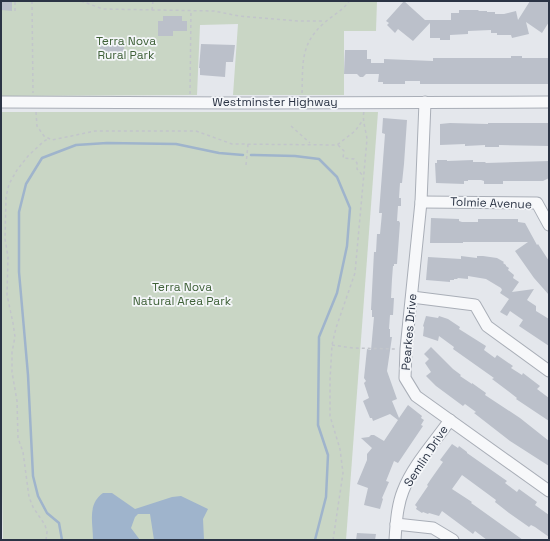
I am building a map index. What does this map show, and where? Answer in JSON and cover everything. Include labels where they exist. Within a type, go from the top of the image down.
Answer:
[{"type":"street","name":"Westminster Highway","points":[[1,102],[549,102]]},
{"type":"street","name":"Pearkes Drive","points":[[425,102],[421,202],[406,349],[405,378],[416,396],[549,491]]},
{"type":"street","name":"Tolmie Avenue","points":[[421,202],[537,204],[549,226]]},
{"type":"street","points":[[412,297],[476,305],[488,326],[549,371]]},
{"type":"street","name":"Semlin Drive","points":[[395,540],[396,524],[401,498],[411,475],[450,420]]},
{"type":"street","points":[[396,524],[433,528],[453,540]]},
{"type":"path","points":[[15,1],[15,12]]},
{"type":"path","points":[[32,1],[33,102]]},
{"type":"path","points":[[81,1],[103,9],[214,11],[239,16],[298,22],[322,21],[323,23]]},
{"type":"path","points":[[152,10],[153,1]]},
{"type":"path","points":[[302,103],[305,51],[310,38],[323,23],[349,1]]},
{"type":"path","points":[[190,102],[191,10]]},
{"type":"path","points":[[36,112],[37,126],[44,136],[52,140],[95,132],[196,132],[232,144],[337,145],[354,131],[363,120],[365,107]]},
{"type":"path","points":[[333,540],[343,473],[340,450],[330,416],[332,345],[336,328],[355,273],[367,139],[366,125],[363,120]]},
{"type":"path","points":[[291,126],[311,144]]},
{"type":"path","points":[[46,540],[47,532],[45,525],[33,507],[29,497],[23,452],[18,438],[18,401],[12,372],[12,352],[15,337],[14,323],[7,295],[8,257],[5,239],[6,197],[9,184],[17,170],[28,156],[49,138]]},
{"type":"path","points":[[246,164],[248,144]]},
{"type":"path","points":[[337,145],[344,152],[343,158],[354,159],[357,163],[357,168],[363,176]]},
{"type":"path","points":[[332,345],[353,348],[406,349]]},
{"type":"green space","name":"Terra Nova Rural Park","points":[[1,1],[377,1],[376,31],[344,31],[344,95],[233,95],[238,24],[200,25],[197,95],[1,96]]},
{"type":"green space","name":"Terra Nova Natural Area Park","points":[[1,112],[378,112],[346,540],[3,540],[1,436]]},
{"type":"water","points":[[103,493],[112,493],[135,509],[172,497],[181,496],[208,509],[203,519],[204,540],[154,540],[150,514],[138,514],[135,517],[131,528],[140,540],[93,540],[93,508],[98,497]]},
{"type":"building","points":[[1,1],[12,1],[12,11],[1,10]]},
{"type":"building","points":[[404,1],[425,20],[451,20],[451,13],[459,13],[459,10],[479,10],[478,11],[495,12],[495,14],[504,14],[516,11],[518,20],[530,1],[549,1],[549,22],[542,33],[526,22],[529,34],[512,38],[511,35],[497,35],[497,33],[491,33],[491,30],[468,31],[468,34],[450,35],[450,40],[430,38],[430,23],[413,41],[398,29],[395,33],[387,25],[389,23],[386,21]]},
{"type":"building","points":[[163,16],[182,16],[182,21],[187,21],[187,31],[173,31],[173,36],[158,36],[158,21],[163,21]]},
{"type":"building","points":[[110,38],[118,38],[118,45],[124,45],[124,54],[100,53],[100,45],[110,45]]},
{"type":"building","points":[[201,44],[235,45],[233,62],[226,62],[225,77],[200,75],[199,68]]},
{"type":"building","points":[[345,50],[367,50],[367,59],[371,59],[371,63],[384,63],[384,59],[433,61],[433,58],[511,58],[511,56],[522,56],[522,58],[549,58],[549,84],[420,84],[420,81],[405,81],[405,84],[383,84],[383,82],[378,82],[379,74],[366,74],[363,77],[360,77],[357,74],[344,74]]},
{"type":"building","points":[[383,118],[407,120],[402,183],[400,183],[399,198],[401,198],[401,206],[398,206],[397,221],[400,223],[397,264],[394,264],[393,266],[391,298],[394,298],[393,315],[390,315],[389,329],[390,337],[392,337],[387,371],[397,399],[392,401],[399,418],[408,405],[422,416],[421,418],[424,420],[421,425],[423,426],[398,463],[394,461],[386,481],[389,482],[382,498],[380,509],[364,505],[368,488],[357,484],[367,460],[367,454],[372,448],[361,438],[374,435],[384,441],[398,420],[390,414],[373,421],[372,418],[370,418],[363,401],[369,398],[364,383],[366,381],[364,378],[367,349],[371,350],[374,317],[372,317],[371,310],[374,252],[376,252],[377,234],[380,234],[382,213],[379,213],[385,134],[382,133]]},
{"type":"building","points":[[549,123],[549,146],[499,145],[499,147],[485,147],[485,145],[465,146],[465,144],[440,145],[440,124]]},
{"type":"building","points":[[437,160],[473,160],[473,162],[486,163],[549,161],[549,178],[543,181],[503,181],[503,184],[484,184],[484,181],[481,180],[468,180],[464,181],[464,184],[436,183],[435,163],[437,163]]},
{"type":"building","points":[[431,218],[459,219],[459,221],[462,222],[478,222],[478,219],[518,219],[518,222],[525,223],[537,245],[538,244],[549,261],[549,295],[534,278],[515,251],[528,242],[430,243]]},
{"type":"building","points":[[461,256],[477,258],[477,256],[483,256],[497,258],[504,262],[503,263],[509,268],[508,270],[514,275],[513,278],[519,282],[512,292],[534,289],[527,300],[536,306],[536,311],[549,319],[549,346],[519,326],[523,320],[510,311],[507,316],[500,312],[509,299],[500,293],[502,290],[501,288],[486,279],[468,276],[468,279],[458,278],[450,280],[450,282],[426,280],[428,257],[461,259]]},
{"type":"building","points":[[426,316],[438,318],[439,316],[448,319],[460,327],[459,329],[486,346],[484,350],[495,358],[497,355],[513,366],[511,368],[522,375],[523,373],[540,386],[537,389],[549,398],[549,421],[516,399],[517,398],[492,379],[494,378],[453,349],[454,347],[439,336],[438,341],[423,336],[423,326]]},
{"type":"building","points":[[431,347],[461,375],[460,376],[486,393],[485,395],[520,418],[549,441],[549,466],[510,441],[474,413],[476,412],[465,404],[463,406],[436,386],[426,376],[431,372],[425,363],[429,359],[424,354]]},
{"type":"building","points":[[452,444],[458,448],[459,446],[507,481],[505,483],[517,492],[519,489],[537,502],[535,505],[549,515],[549,537],[531,525],[529,527],[509,513],[495,502],[496,500],[462,475],[452,489],[523,540],[487,540],[475,531],[473,534],[442,511],[439,516],[429,513],[422,513],[416,509],[417,507],[415,505],[443,462],[440,460]]},
{"type":"building","points":[[357,533],[376,534],[375,540],[356,540]]},
{"type":"waterway","points":[[62,540],[59,523],[47,513],[38,496],[33,476],[28,375],[19,272],[19,212],[26,184],[42,158],[76,145],[107,143],[176,144],[219,153],[243,155]]},
{"type":"waterway","points":[[251,155],[295,156],[319,159],[337,177],[350,208],[347,246],[337,293],[319,337],[318,425],[328,455],[326,497],[315,540]]}]
